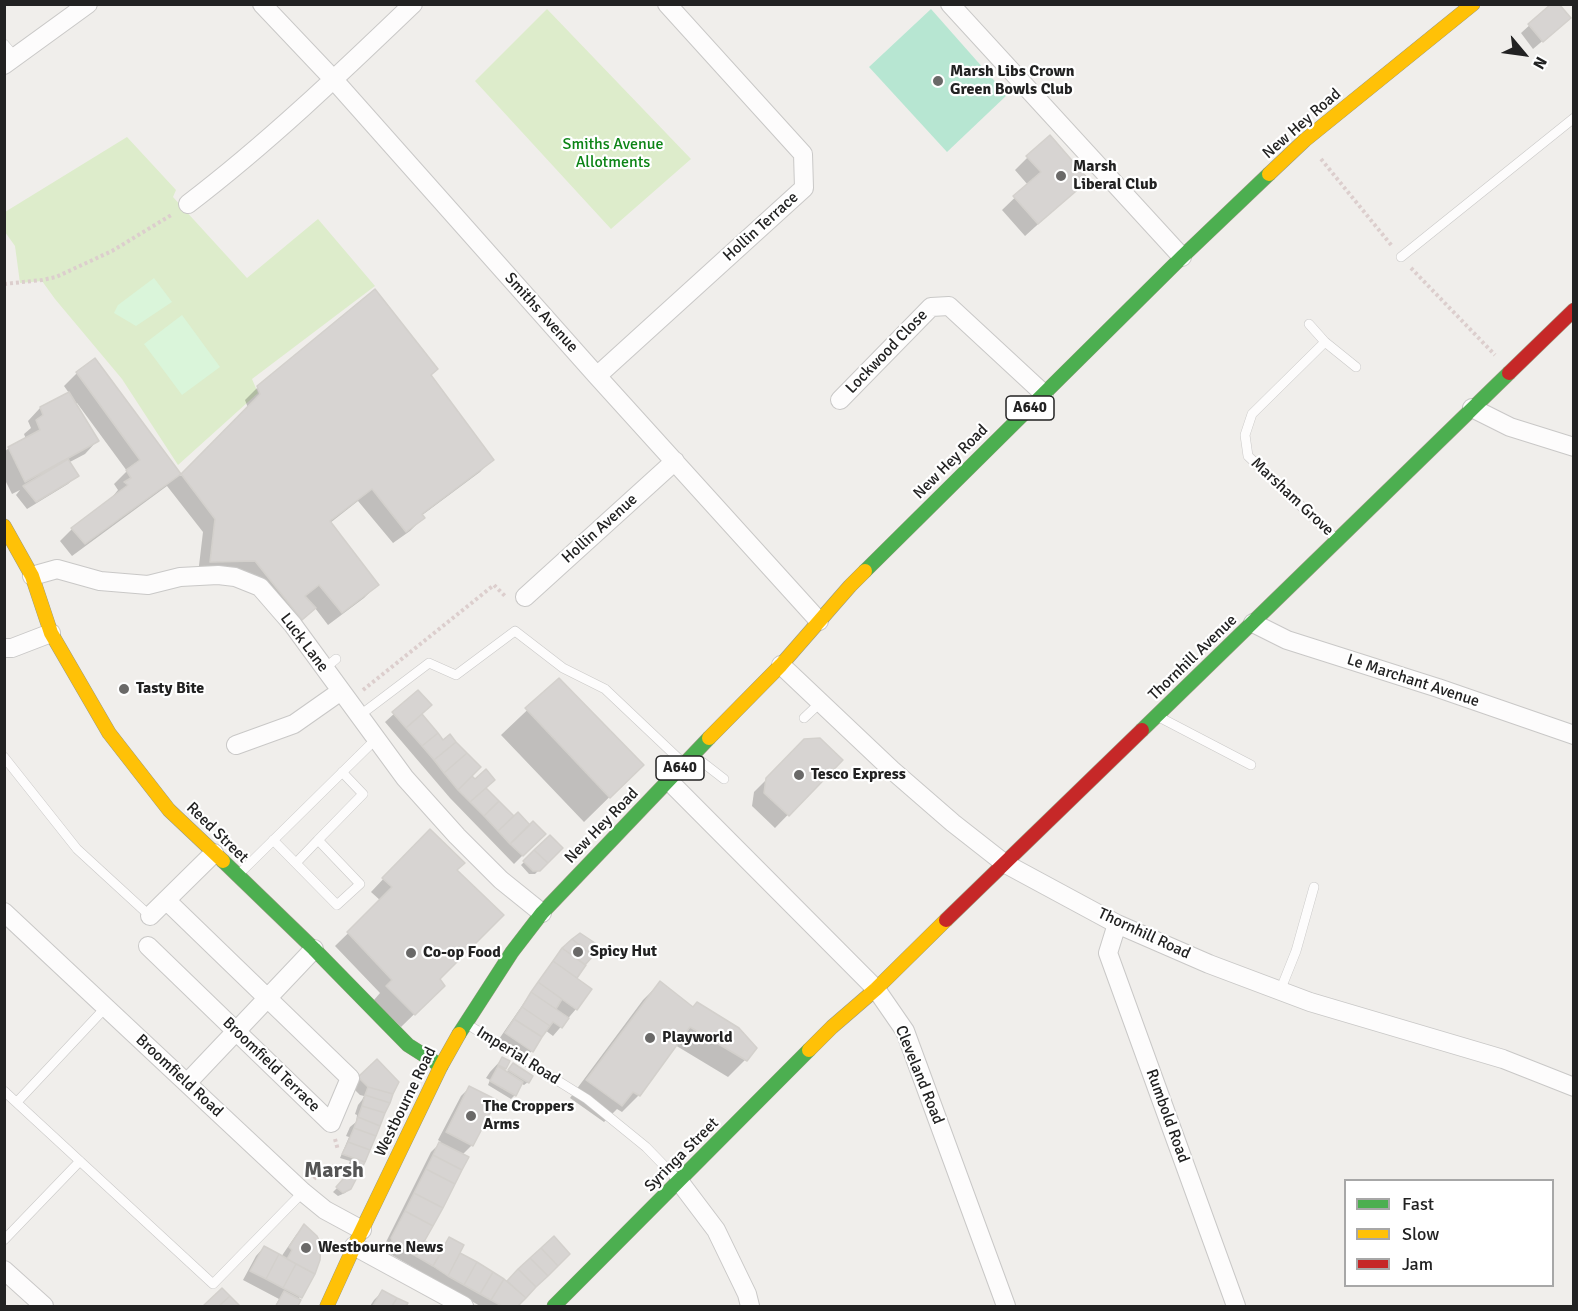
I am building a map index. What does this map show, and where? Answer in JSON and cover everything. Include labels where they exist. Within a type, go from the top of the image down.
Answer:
[{"type":"main road","name":"New Hey Road","points":[[512,952],[542,913],[781,665],[850,586],[1182,257],[1305,140],[1473,4]]},
{"type":"main road","name":"Thornhill Avenue","points":[[832,1026],[876,989],[1574,310]]},
{"type":"main road","points":[[4,526],[32,576]]},
{"type":"main road","name":"Reed Street","points":[[32,576],[51,633],[109,733],[169,810],[314,949],[408,1045],[441,1066]]},
{"type":"main road","name":"Westbourne Road","points":[[327,1306],[441,1066],[465,1023],[512,952]]},
{"type":"main road","name":"Syringa Street","points":[[554,1306],[832,1026]]},
{"type":"street","points":[[8,55],[87,4]]},
{"type":"street","name":"Smiths Avenue","points":[[262,4],[334,80],[819,621]]},
{"type":"street","points":[[188,204],[228,174],[334,80],[413,4]]},
{"type":"street","name":"Hollin Terrace","points":[[597,376],[804,188],[803,154],[667,4]]},
{"type":"street","points":[[950,4],[1182,257]]},
{"type":"street","name":"Lockwood Close","points":[[840,400],[931,307],[949,306],[1044,394]]},
{"type":"street","points":[[1472,408],[1510,427],[1574,447]]},
{"type":"street","name":"Hollin Avenue","points":[[525,597],[675,461]]},
{"type":"street","name":"Luck Lane","points":[[32,576],[57,569],[99,581],[148,585],[180,577],[218,574],[235,577],[260,587],[330,664],[350,703],[405,778],[457,836],[501,880],[542,913]]},
{"type":"street","name":"Le Marchant Avenue","points":[[1253,623],[1287,640],[1438,688],[1574,735]]},
{"type":"street","points":[[4,648],[12,648],[51,633]]},
{"type":"street","name":"Thornhill Road","points":[[781,665],[892,770],[953,823],[1004,863],[1117,924],[1209,964],[1310,1002],[1503,1059],[1574,1087]]},
{"type":"street","points":[[236,745],[350,703]]},
{"type":"street","name":"Cleveland Road","points":[[669,780],[876,989],[905,1030],[1006,1306]]},
{"type":"street","points":[[150,916],[213,853]]},
{"type":"street","name":"Broomfield Terrace","points":[[148,946],[331,1123],[350,1078],[166,900]]},
{"type":"street","name":"Broomfield Road","points":[[4,912],[303,1192],[358,1238],[464,1306]]},
{"type":"street","name":"Rumbold Road","points":[[1117,924],[1108,953],[1236,1306]]},
{"type":"street","points":[[187,1083],[314,949]]},
{"type":"street","name":"Imperial Road","points":[[679,1181],[716,1230],[747,1294],[750,1306]]},
{"type":"street","points":[[4,1270],[44,1306]]},
{"type":"lane","points":[[1401,257],[1574,118]]},
{"type":"lane","points":[[1309,324],[1325,342],[1356,368]]},
{"type":"lane","name":"Marsham Grove","points":[[1325,342],[1252,414],[1245,435],[1248,456],[1337,540]]},
{"type":"lane","points":[[350,703],[429,663],[456,675],[515,632],[563,668],[605,689],[689,759],[724,779]]},
{"type":"lane","points":[[804,718],[821,702]]},
{"type":"lane","points":[[1157,716],[1251,765]]},
{"type":"lane","points":[[237,876],[376,739]]},
{"type":"lane","points":[[4,757],[77,849],[150,916]]},
{"type":"lane","points":[[296,863],[363,794],[342,772]]},
{"type":"lane","points":[[273,840],[337,905],[360,884],[318,840]]},
{"type":"lane","points":[[1280,991],[1296,951],[1314,887]]},
{"type":"lane","points":[[17,1102],[106,1007]]},
{"type":"lane","name":"Imperial Road","points":[[465,1023],[587,1099],[646,1147],[679,1181]]},
{"type":"lane","points":[[4,1091],[213,1284],[303,1192]]},
{"type":"lane","points":[[4,1240],[80,1161]]},
{"type":"path","points":[[4,284],[56,277],[112,251],[188,204]]},
{"type":"path","points":[[350,703],[494,585],[515,606],[525,597]]},
{"type":"green space","name":"Smiths Avenue Allotments","points":[[547,9],[691,159],[611,229],[475,81]]},
{"type":"green space","name":"Marsh Libs Crown Green Bowls Club","points":[[931,9],[1007,95],[947,152],[869,67]]},
{"type":"green space","points":[[127,137],[176,190],[173,197],[247,278],[318,219],[375,286],[252,379],[258,393],[178,465],[122,379],[42,281],[20,283],[15,246],[5,232],[5,212]]},
{"type":"green space","points":[[154,278],[172,302],[136,326],[114,313],[118,305]]},
{"type":"green space","points":[[182,315],[220,367],[182,395],[144,344]]},
{"type":"building","points":[[1551,4],[1559,4],[1571,18],[1543,42],[1528,24]]},
{"type":"building","name":"Marsh Liberal Club","points":[[1050,135],[1089,180],[1038,224],[1013,196],[1041,172],[1026,156]]},
{"type":"building","points":[[375,289],[438,369],[431,375],[494,460],[422,514],[425,518],[406,532],[372,489],[330,521],[379,585],[342,613],[319,585],[305,596],[316,608],[302,620],[255,561],[210,562],[215,519],[181,474],[260,394],[257,386]]},
{"type":"building","points":[[95,358],[181,474],[85,544],[71,528],[128,485],[124,482],[131,478],[126,470],[140,460],[76,372]]},
{"type":"building","points":[[69,392],[99,441],[25,482],[8,447],[40,430],[36,420],[43,415],[40,407]]},
{"type":"building","points":[[68,459],[79,476],[36,502],[23,486]]},
{"type":"building","points":[[559,678],[644,765],[610,798],[525,708]]},
{"type":"building","points":[[418,690],[432,705],[406,728],[392,712]]},
{"type":"building","points":[[422,714],[438,733],[422,746],[406,728]]},
{"type":"building","points":[[438,733],[443,740],[450,734],[456,742],[434,760],[422,746]]},
{"type":"building","name":"Tesco Express","points":[[820,738],[843,760],[789,816],[764,793],[766,778],[804,739]]},
{"type":"building","points":[[456,742],[467,753],[444,773],[434,760]]},
{"type":"building","points":[[467,753],[481,767],[458,790],[444,773]]},
{"type":"building","points":[[486,769],[495,780],[470,802],[458,790],[472,776],[475,779]]},
{"type":"building","points":[[486,788],[499,801],[484,816],[470,802]]},
{"type":"building","points":[[499,801],[514,816],[498,831],[484,816]]},
{"type":"building","points":[[518,812],[530,825],[510,844],[498,831]]},
{"type":"building","points":[[533,821],[546,834],[523,856],[510,844]]},
{"type":"building","points":[[430,829],[465,863],[457,870],[504,915],[440,979],[445,986],[415,1015],[386,986],[392,980],[347,932],[392,887],[382,878]]},
{"type":"building","points":[[550,835],[563,848],[548,863],[534,850]]},
{"type":"building","points":[[534,850],[548,863],[540,871],[533,871],[523,861]]},
{"type":"building","points":[[580,933],[601,947],[593,956],[572,939]]},
{"type":"building","name":"Spicy Hut","points":[[572,939],[593,956],[585,965],[562,948]]},
{"type":"building","points":[[562,948],[586,965],[577,978],[553,961]]},
{"type":"building","points":[[553,961],[592,989],[577,1010],[538,982]]},
{"type":"building","name":"Playworld","points":[[660,981],[693,1007],[697,1002],[739,1028],[757,1048],[747,1061],[690,1027],[640,1096],[633,1092],[622,1106],[586,1080]]},
{"type":"building","points":[[538,982],[562,999],[556,1009],[531,992]]},
{"type":"building","points":[[531,992],[569,1018],[562,1028],[553,1022],[550,1026],[522,1007]]},
{"type":"building","points":[[522,1007],[550,1026],[542,1037],[514,1019]]},
{"type":"building","points":[[514,1019],[542,1037],[533,1052],[505,1033]]},
{"type":"building","points":[[502,1057],[510,1061],[506,1069],[498,1065]]},
{"type":"building","points":[[377,1059],[399,1082],[393,1094],[368,1087],[358,1077]]},
{"type":"building","points":[[513,1063],[533,1076],[529,1083],[508,1070]]},
{"type":"building","points":[[498,1066],[523,1082],[516,1096],[490,1081]]},
{"type":"building","name":"The Croppers Arms","points":[[469,1086],[497,1100],[473,1146],[446,1132]]},
{"type":"building","points":[[368,1087],[393,1094],[390,1103],[365,1095]]},
{"type":"building","points":[[365,1095],[390,1103],[385,1113],[362,1106]]},
{"type":"building","points":[[362,1106],[385,1113],[380,1126],[358,1117]]},
{"type":"building","points":[[358,1117],[380,1126],[376,1136],[354,1128]]},
{"type":"building","points":[[354,1128],[376,1136],[370,1150],[348,1142]]},
{"type":"building","points":[[348,1142],[370,1150],[365,1162],[342,1154]]},
{"type":"building","points":[[439,1142],[469,1157],[462,1170],[433,1155]]},
{"type":"building","points":[[433,1155],[462,1170],[455,1184],[426,1169]]},
{"type":"building","points":[[353,1158],[365,1162],[351,1189],[343,1193],[336,1187],[343,1179]]},
{"type":"building","points":[[426,1169],[455,1184],[443,1208],[414,1193]]},
{"type":"building","points":[[414,1193],[443,1208],[433,1226],[405,1211]]},
{"type":"building","points":[[405,1211],[433,1226],[416,1256],[393,1243],[391,1238]]},
{"type":"building","name":"Westbourne News","points":[[304,1224],[317,1236],[321,1244],[320,1260],[315,1274],[287,1259],[292,1250],[289,1247]]},
{"type":"building","points":[[554,1236],[570,1254],[558,1266],[541,1248]]},
{"type":"building","points":[[449,1237],[464,1245],[448,1276],[433,1266]]},
{"type":"building","points":[[424,1241],[442,1251],[433,1266],[416,1256]]},
{"type":"building","points":[[264,1246],[279,1254],[266,1279],[250,1271]]},
{"type":"building","points":[[541,1248],[558,1266],[548,1276],[530,1258]]},
{"type":"building","points":[[460,1253],[477,1262],[464,1285],[448,1276]]},
{"type":"building","points":[[279,1254],[296,1264],[283,1288],[266,1279]]},
{"type":"building","points":[[530,1258],[548,1276],[536,1287],[518,1269]]},
{"type":"building","points":[[477,1262],[493,1272],[480,1294],[464,1285]]},
{"type":"building","points":[[296,1264],[315,1274],[302,1298],[283,1288]]},
{"type":"building","points":[[518,1269],[536,1287],[526,1298],[507,1281]]},
{"type":"building","points":[[493,1272],[504,1279],[491,1300],[480,1294]]},
{"type":"building","points":[[504,1279],[526,1298],[518,1306],[502,1306],[491,1300]]},
{"type":"building","points":[[222,1288],[230,1296],[219,1306],[203,1306]]},
{"type":"building","points":[[382,1290],[397,1298],[392,1306],[373,1306]]},
{"type":"building","points":[[284,1291],[301,1300],[298,1306],[276,1306]]},
{"type":"building","points":[[230,1296],[240,1306],[219,1306]]},
{"type":"building","points":[[397,1298],[408,1303],[406,1306],[392,1306]]},
{"type":"traffic: fast","points":[[865,571],[1269,174]]},
{"type":"traffic: fast","points":[[1142,730],[1509,373]]},
{"type":"traffic: fast","points":[[459,1034],[512,952],[542,913],[709,738]]},
{"type":"traffic: fast","points":[[223,861],[408,1045],[441,1066]]},
{"type":"traffic: fast","points":[[554,1306],[809,1050]]},
{"type":"traffic: slow","points":[[1269,174],[1305,140],[1473,4]]},
{"type":"traffic: slow","points":[[4,526],[32,576],[51,633],[109,733],[169,810],[223,861]]},
{"type":"traffic: slow","points":[[709,738],[781,665],[865,571]]},
{"type":"traffic: slow","points":[[809,1050],[876,989],[946,920]]},
{"type":"traffic: slow","points":[[327,1306],[441,1066],[459,1034]]},
{"type":"traffic: jam","points":[[1509,373],[1574,310]]},
{"type":"traffic: jam","points":[[946,920],[1142,730]]},
{"type":"place","name":"Marsh Libs Crown Green Bowls Club","points":[[938,81]]},
{"type":"place","name":"Marsh Liberal Club","points":[[1061,176]]},
{"type":"place","name":"Tasty Bite","points":[[124,689]]},
{"type":"place","name":"Tesco Express","points":[[799,775]]},
{"type":"place","name":"Spicy Hut","points":[[578,952]]},
{"type":"place","name":"Co-op Food","points":[[411,953]]},
{"type":"place","name":"Playworld","points":[[650,1038]]},
{"type":"place","name":"The Croppers Arms","points":[[471,1116]]},
{"type":"place","name":"Westbourne News","points":[[306,1248]]},
{"type":"district","name":"Marsh","points":[[334,1171]]}]
